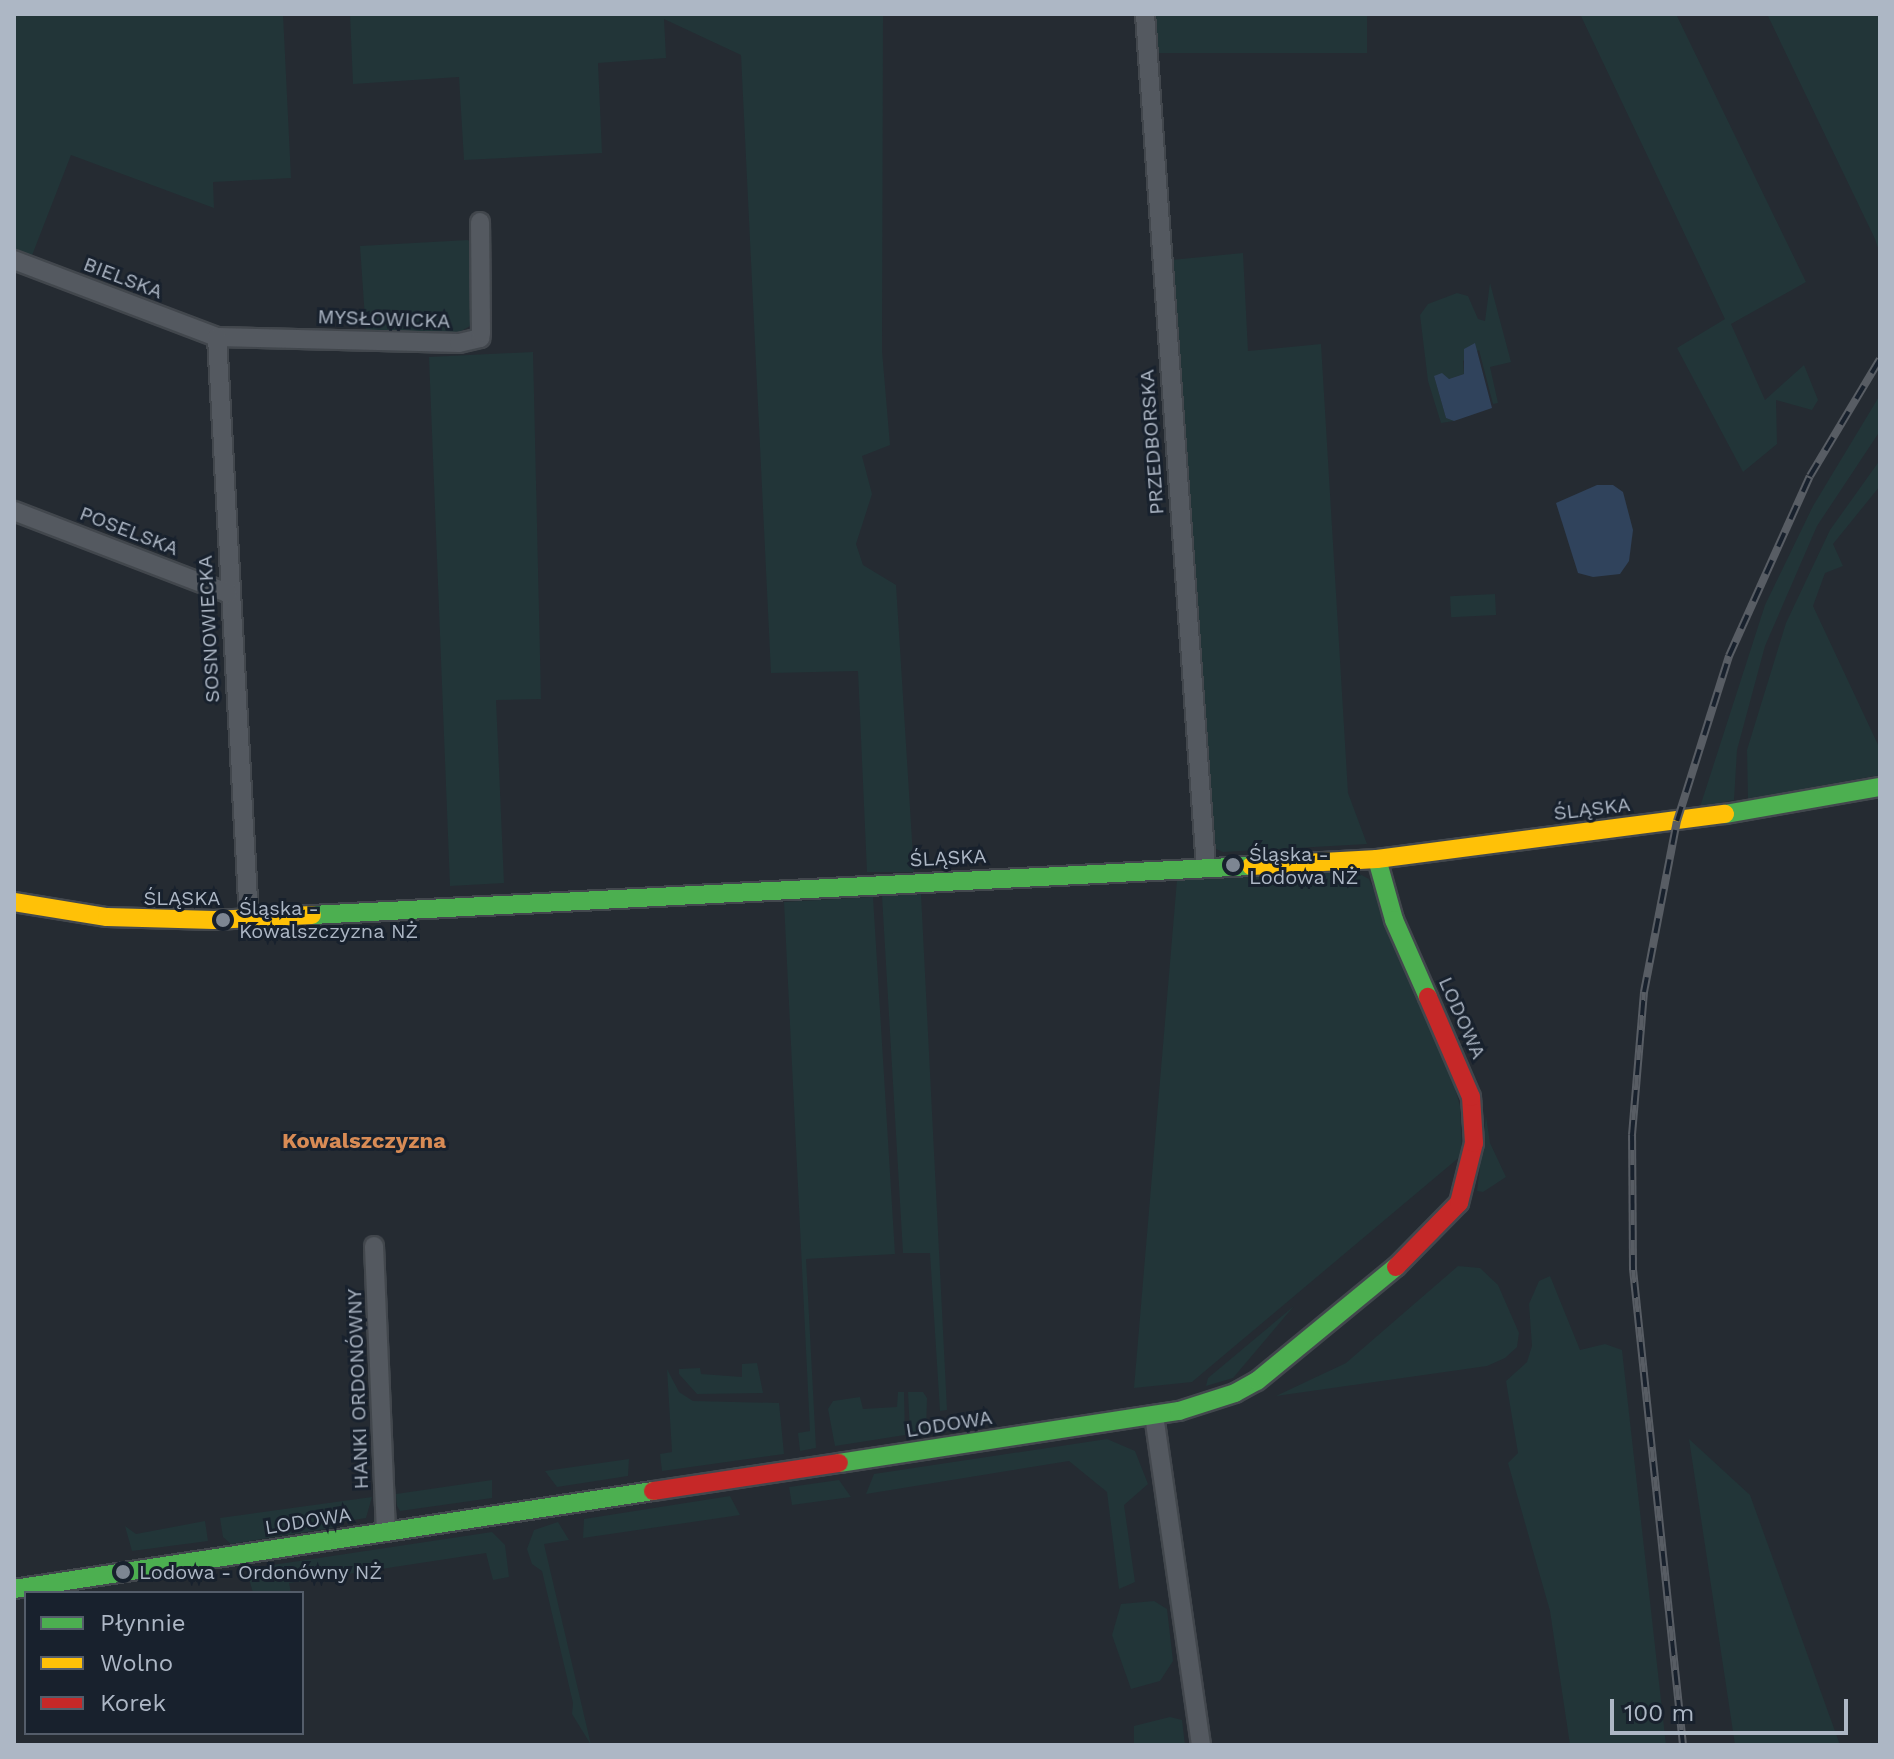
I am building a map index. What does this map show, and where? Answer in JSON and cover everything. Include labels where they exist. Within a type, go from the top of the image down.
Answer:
[{"type":"street","name":"PRZEDBORSKA","points":[[1145,14],[1206,867]]},
{"type":"street","name":"MYSŁOWICKA","points":[[217,337],[459,343],[480,338],[485,252],[480,222]]},
{"type":"street","name":"BIELSKA","points":[[14,260],[217,337]]},
{"type":"street","name":"SOSNOWIECKA","points":[[217,337],[228,593],[249,918]]},
{"type":"street","name":"POSELSKA","points":[[14,511],[228,593]]},
{"type":"street","name":"ŚLĄSKA","points":[[14,902],[143,920],[249,918],[1377,859],[1688,820],[1880,787]]},
{"type":"street","name":"LODOWA","points":[[14,1589],[1154,1415],[1203,1405],[1257,1381],[1414,1253],[1459,1203],[1474,1143],[1471,1097],[1394,920],[1377,859]]},
{"type":"street","name":"HANKI ORDONÓWNY","points":[[374,1246],[386,1531]]},
{"type":"street","points":[[1154,1415],[1201,1745]]},
{"type":"green space","points":[[14,14],[283,14],[291,178],[213,182],[214,208],[71,155],[31,258],[14,252]]},
{"type":"green space","points":[[350,14],[883,14],[882,351],[890,445],[862,456],[872,494],[856,544],[863,565],[896,585],[914,872],[867,872],[858,671],[771,673],[741,55],[664,19],[666,58],[598,63],[602,153],[464,160],[459,77],[353,84]]},
{"type":"green space","points":[[1153,14],[1367,14],[1367,53],[1153,53]]},
{"type":"green space","points":[[1580,14],[1676,14],[1806,282],[1731,324],[1765,400],[1804,365],[1818,400],[1812,410],[1776,400],[1777,444],[1743,472],[1677,348],[1725,319]]},
{"type":"green space","points":[[1767,14],[1880,14],[1880,254],[1875,239]]},
{"type":"green space","points":[[468,240],[477,249],[472,325],[456,334],[366,333],[360,246]]},
{"type":"green space","points":[[1243,253],[1248,351],[1321,344],[1348,793],[1367,844],[1223,852],[1209,846],[1171,260]]},
{"type":"green space","points":[[1490,283],[1511,362],[1490,367],[1498,403],[1493,404],[1479,350],[1463,361],[1464,374],[1449,379],[1434,376],[1446,418],[1454,421],[1441,423],[1428,381],[1420,315],[1428,304],[1457,293],[1468,296],[1478,319],[1485,321]]},
{"type":"green space","points":[[533,352],[541,699],[496,700],[504,883],[450,886],[429,357]]},
{"type":"green space","points":[[1880,395],[1880,431],[1817,526],[1765,646],[1737,750],[1734,800],[1700,807],[1765,605],[1813,506]]},
{"type":"green space","points":[[1880,460],[1880,486],[1833,544],[1843,566],[1825,573],[1813,606],[1880,749],[1880,775],[1748,799],[1747,750],[1786,623],[1830,530]]},
{"type":"green space","points":[[1495,594],[1496,615],[1451,617],[1450,596]]},
{"type":"green space","points":[[1354,871],[1369,879],[1441,1038],[1460,1106],[1462,1155],[1192,1382],[1134,1388],[1177,880]]},
{"type":"green space","points":[[921,894],[947,1410],[940,1411],[930,1253],[903,1253],[882,896]]},
{"type":"green space","points":[[873,897],[895,1254],[806,1259],[816,1448],[800,1451],[798,1433],[810,1431],[784,902]]},
{"type":"green space","points":[[1486,1116],[1490,1143],[1506,1177],[1483,1192],[1477,1191]]},
{"type":"green space","points":[[1458,1266],[1480,1268],[1498,1285],[1519,1333],[1517,1347],[1505,1358],[1487,1366],[1276,1396],[1346,1363]]},
{"type":"green space","points":[[1550,1276],[1580,1350],[1605,1344],[1622,1350],[1666,1745],[1570,1745],[1550,1611],[1508,1463],[1518,1453],[1506,1381],[1527,1362],[1532,1346],[1529,1304],[1539,1281]]},
{"type":"green space","points":[[1294,1306],[1233,1378],[1206,1386],[1208,1378]]},
{"type":"green space","points":[[757,1363],[763,1393],[697,1394],[679,1374],[679,1369],[700,1368],[701,1374],[742,1377],[742,1364]]},
{"type":"green space","points":[[667,1369],[679,1392],[693,1401],[779,1403],[784,1454],[662,1471],[660,1454],[672,1452]]},
{"type":"green space","points":[[898,1392],[904,1392],[905,1435],[835,1446],[828,1409],[833,1401],[860,1397],[863,1409],[897,1407]]},
{"type":"green space","points":[[908,1392],[923,1392],[927,1398],[926,1432],[910,1434]]},
{"type":"green space","points":[[1107,1439],[1135,1451],[1148,1484],[1124,1505],[1135,1582],[1119,1589],[1107,1492],[1069,1461],[866,1494],[874,1474]]},
{"type":"green space","points":[[1689,1439],[1750,1495],[1840,1745],[1735,1745]]},
{"type":"green space","points":[[629,1459],[628,1476],[557,1487],[545,1471]]},
{"type":"green space","points":[[492,1480],[492,1498],[400,1511],[397,1506],[396,1494]]},
{"type":"green space","points":[[839,1480],[851,1497],[792,1505],[789,1487]]},
{"type":"green space","points":[[730,1496],[740,1515],[583,1538],[584,1519]]},
{"type":"green space","points":[[372,1497],[366,1518],[335,1523],[332,1528],[231,1544],[223,1537],[220,1518]]},
{"type":"green space","points":[[205,1521],[208,1541],[132,1551],[125,1526],[136,1534]]},
{"type":"green space","points":[[558,1522],[569,1540],[544,1544],[591,1745],[572,1714],[573,1703],[542,1571],[532,1564],[527,1549],[534,1530]]},
{"type":"green space","points":[[492,1532],[505,1545],[509,1577],[493,1580],[486,1553],[289,1583],[291,1591],[252,1591],[248,1575],[253,1568]]},
{"type":"green space","points":[[1154,1601],[1167,1609],[1173,1661],[1160,1681],[1131,1689],[1112,1635],[1121,1604]]},
{"type":"green space","points":[[1170,1717],[1182,1720],[1185,1745],[1134,1745],[1134,1726]]},
{"type":"water","points":[[1475,343],[1492,408],[1454,421],[1446,418],[1434,376],[1442,373],[1449,379],[1464,374],[1464,349]]},
{"type":"water","points":[[1597,485],[1613,485],[1623,492],[1633,530],[1629,561],[1620,574],[1593,577],[1578,573],[1556,503]]},
{"type":"railway","points":[[1683,1745],[1633,1270],[1632,1135],[1644,992],[1677,821],[1729,656],[1810,476],[1880,359]]},
{"type":"traffic: fast","points":[[1725,814],[1880,787]]},
{"type":"traffic: fast","points":[[1377,859],[1394,920],[1428,997]]},
{"type":"traffic: fast","points":[[312,915],[1251,866]]},
{"type":"traffic: fast","points":[[839,1463],[1179,1411],[1235,1393],[1257,1381],[1396,1267]]},
{"type":"traffic: fast","points":[[14,1589],[653,1491]]},
{"type":"traffic: slow","points":[[1251,866],[1377,859],[1725,814]]},
{"type":"traffic: slow","points":[[14,902],[107,917],[214,920],[312,915]]},
{"type":"traffic: jam","points":[[1396,1267],[1459,1203],[1474,1143],[1471,1097],[1428,997]]},
{"type":"traffic: jam","points":[[653,1491],[839,1463]]},
{"type":"place","name":"Śląska - Lodowa NŻ","points":[[1233,865]]},
{"type":"place","name":"Śląska - Kowalszczyzna NŻ","points":[[223,920]]},
{"type":"place","name":"Lodowa - Ordonówny NŻ","points":[[123,1572]]},
{"type":"district","name":"Kowalszczyzna","points":[[364,1141]]}]
